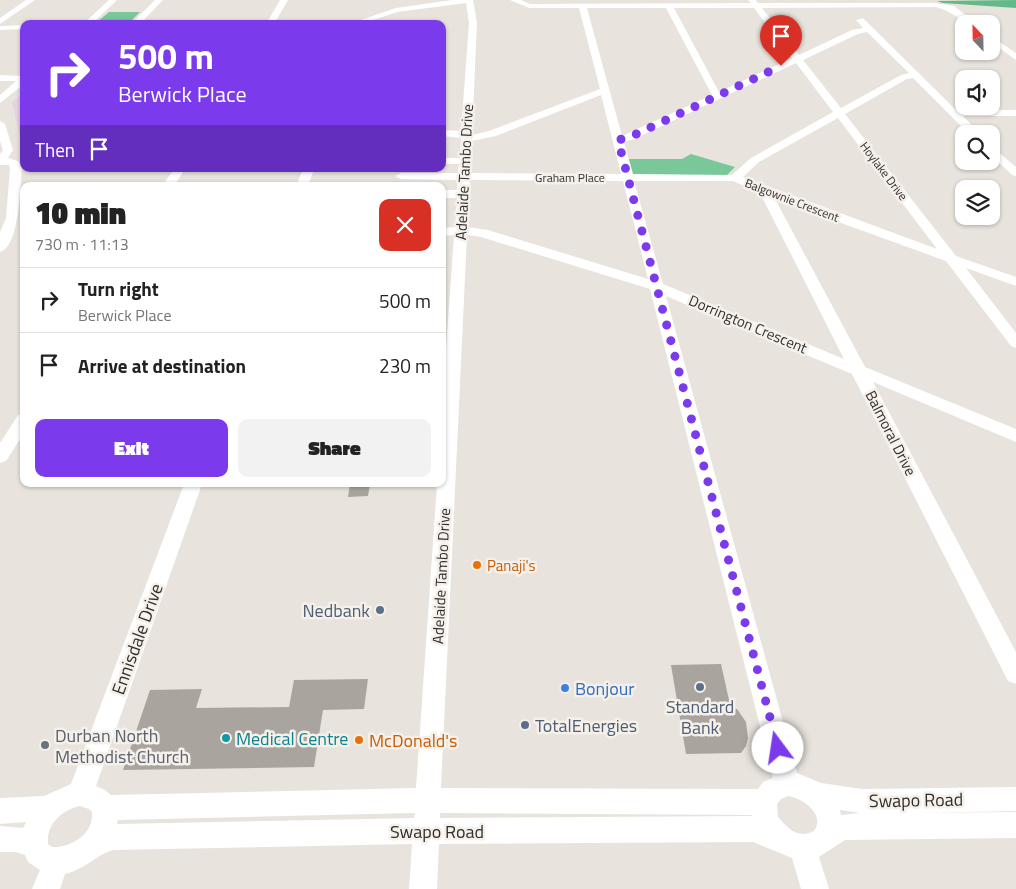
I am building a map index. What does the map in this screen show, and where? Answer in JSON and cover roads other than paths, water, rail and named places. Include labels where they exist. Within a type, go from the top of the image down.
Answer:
[{"type":"street","points":[[0,22],[31,0]]},
{"type":"street","points":[[91,20],[113,0]]},
{"type":"street","points":[[139,20],[159,0]]},
{"type":"street","points":[[272,20],[284,0]]},
{"type":"street","points":[[359,20],[399,6],[446,0]]},
{"type":"street","points":[[361,20],[396,10],[469,0]]},
{"type":"street","name":"Adelaide Tambo Drive","points":[[423,889],[464,194],[471,20],[469,0]]},
{"type":"street","name":"Adelaide Tambo Drive","points":[[471,20],[478,16],[479,0]]},
{"type":"street","points":[[516,1],[534,6],[669,6],[754,3],[946,6],[961,15]]},
{"type":"street","name":"Hoylake Drive","points":[[754,3],[1016,343]]},
{"type":"street","points":[[850,3],[868,29],[966,125]]},
{"type":"street","points":[[436,4],[461,6],[471,20]]},
{"type":"street","points":[[583,6],[787,784]]},
{"type":"street","points":[[669,6],[717,96]]},
{"type":"street","points":[[0,28],[20,28]]},
{"type":"street","points":[[618,140],[855,32],[868,29]]},
{"type":"street","points":[[1000,45],[1016,57]]},
{"type":"street","name":"Balgownie Crescent","points":[[914,75],[904,78],[755,160],[736,178],[765,191],[1016,282]]},
{"type":"street","points":[[0,78],[20,79]]},
{"type":"street","points":[[0,100],[20,82]]},
{"type":"street","points":[[446,134],[466,137],[492,134],[593,93],[606,90]]},
{"type":"street","points":[[954,113],[1016,113]]},
{"type":"street","points":[[0,124],[8,146],[5,157],[15,165],[16,179],[12,218],[0,248]]},
{"type":"street","points":[[1000,158],[1016,174]]},
{"type":"street","points":[[446,162],[464,168]]},
{"type":"street","points":[[446,170],[464,168]]},
{"type":"street","name":"Graham Place","points":[[464,168],[628,177],[736,178]]},
{"type":"street","points":[[401,176],[432,172]]},
{"type":"street","name":"Balmoral Drive","points":[[765,191],[1016,674]]},
{"type":"street","points":[[446,194],[464,194]]},
{"type":"street","name":"Dorrington Crescent","points":[[446,232],[461,230],[483,232],[655,286],[1016,436]]},
{"type":"street","points":[[0,457],[20,425]]},
{"type":"street","name":"Ennisdale Drive","points":[[80,794],[192,487]]},
{"type":"street","points":[[790,842],[817,845],[828,835],[830,825],[829,814],[824,804],[816,795],[807,788],[787,784],[773,789],[764,801],[766,819],[790,842],[815,889]]},
{"type":"street","points":[[80,794],[95,797],[104,808],[105,824],[96,842],[70,860],[56,862],[45,860],[38,854],[34,844],[34,832],[40,820],[49,808],[59,801],[80,794]]},
{"type":"street","name":"Swapo Road","points":[[816,795],[862,801],[1016,799]]},
{"type":"street","name":"Swapo Road","points":[[104,808],[428,800],[747,803],[764,801]]},
{"type":"street","points":[[0,811],[49,808]]},
{"type":"street","name":"Swapo Road","points":[[828,835],[844,827],[861,826],[1016,825]]},
{"type":"street","name":"Swapo Road","points":[[96,842],[113,838],[426,830],[753,829],[790,842]]},
{"type":"street","points":[[0,838],[16,838],[34,844]]},
{"type":"street","points":[[46,889],[56,862]]},
{"type":"place","name":"Panaji's","points":[[477,565]]},
{"type":"place","name":"Nedbank","points":[[380,610]]},
{"type":"place","name":"Standard Bank","points":[[700,687]]},
{"type":"place","name":"Bonjour","points":[[565,688]]},
{"type":"place","name":"TotalEnergies","points":[[525,725]]},
{"type":"place","name":"Medical Centre","points":[[226,738]]},
{"type":"place","name":"McDonald's","points":[[359,740]]},
{"type":"place","name":"Durban North Methodist Church","points":[[45,745]]}]
